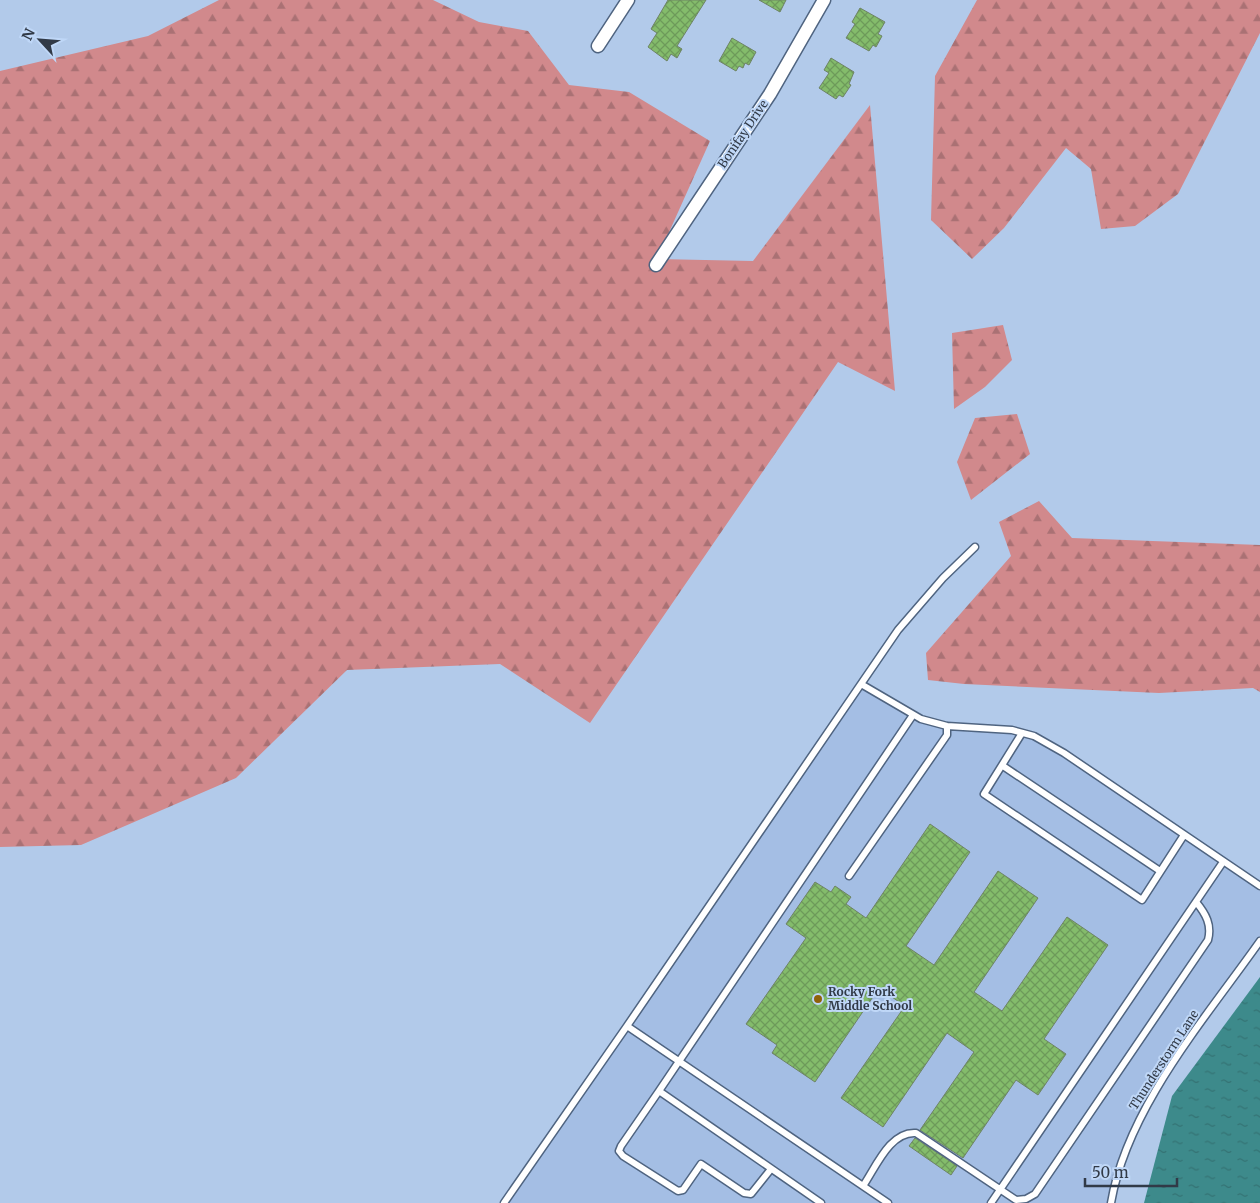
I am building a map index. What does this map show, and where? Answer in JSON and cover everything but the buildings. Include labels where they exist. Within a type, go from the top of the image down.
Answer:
[{"type":"street","points":[[598,46],[628,0]]},
{"type":"street","name":"Bonifay Drive","points":[[656,264],[770,94],[824,0]]},
{"type":"lane","points":[[504,1203],[898,630],[944,578],[975,547]]},
{"type":"lane","points":[[861,684],[913,715],[947,726],[992,727],[1034,736],[1064,753],[1260,886]]},
{"type":"lane","points":[[771,1169],[751,1194],[744,1193],[701,1164],[683,1190],[678,1191],[623,1156],[619,1151],[620,1146],[680,1061],[913,715]]},
{"type":"lane","points":[[850,876],[947,736],[947,726]]},
{"type":"lane","points":[[1022,733],[984,794],[1142,900],[1184,835]]},
{"type":"lane","points":[[1003,766],[1160,871]]},
{"type":"lane","points":[[991,1203],[1223,862]]},
{"type":"lane","points":[[863,1186],[894,1140],[906,1132],[916,1133],[1016,1200],[1026,1199],[1036,1194],[1208,940],[1211,930],[1203,911],[1196,902]]},
{"type":"lane","name":"Thunderstorm Lane","points":[[1111,1203],[1125,1151],[1139,1118],[1156,1089],[1260,941]]},
{"type":"lane","points":[[627,1026],[888,1203]]},
{"type":"lane","points":[[659,1091],[821,1203]]},
{"type":"shaded area","points":[[861,684],[898,707],[947,726],[1022,733],[1064,753],[1260,886],[1260,941],[1192,1037],[1139,1118],[1111,1203],[505,1203]]},
{"type":"green space","points":[[219,0],[433,0],[479,22],[528,31],[569,85],[629,92],[710,141],[657,259],[753,261],[870,105],[895,391],[838,362],[590,723],[500,664],[347,670],[236,778],[81,845],[0,847],[0,71],[148,36]]},
{"type":"green space","points":[[977,0],[1260,0],[1260,33],[1178,194],[1135,226],[1101,229],[1091,169],[1066,148],[1004,228],[972,259],[931,220],[935,76]]},
{"type":"green space","points":[[1003,325],[1012,360],[985,387],[954,409],[952,333]]},
{"type":"green space","points":[[1017,414],[1030,454],[971,500],[957,462],[975,418]]},
{"type":"green space","points":[[1039,501],[1072,538],[1260,545],[1260,692],[1253,688],[1159,693],[964,684],[928,680],[926,653],[1011,556],[999,522]]},
{"type":"water","points":[[1260,977],[1260,1203],[1144,1203],[1172,1096]]},
{"type":"place","name":"Rocky Fork Middle School","points":[[818,999]]}]
